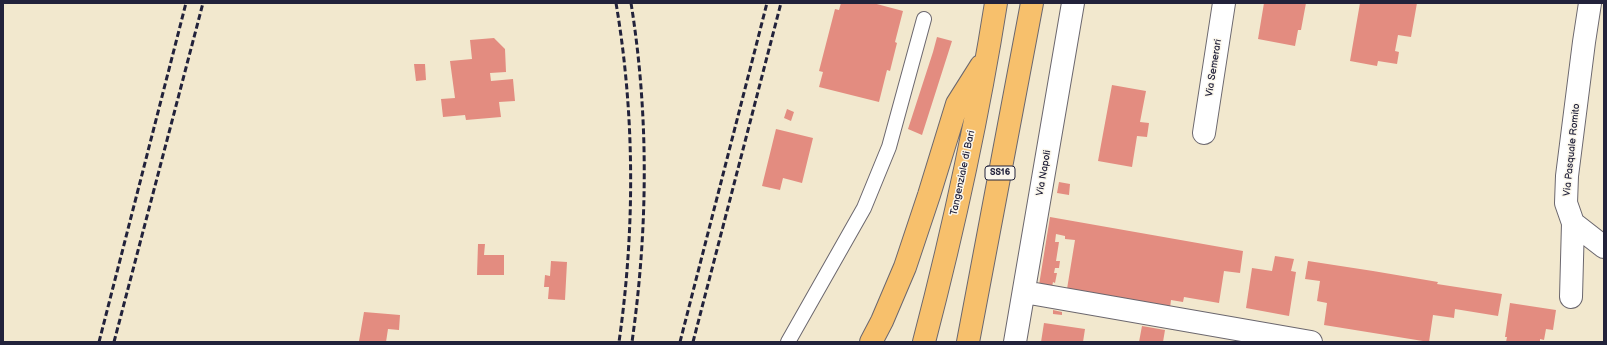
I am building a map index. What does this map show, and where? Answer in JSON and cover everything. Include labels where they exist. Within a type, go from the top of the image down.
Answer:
[{"type":"highway","name":"Tangenziale di Bari","points":[[924,342],[942,272],[988,55],[996,3]]},
{"type":"highway","name":"SS16","points":[[968,342],[1032,3]]},
{"type":"highway","points":[[871,342],[882,321],[905,267],[957,104],[988,55]]},
{"type":"street","name":"Via Napoli","points":[[1016,342],[1073,3]]},
{"type":"street","name":"Via Semerari","points":[[1204,133],[1224,3]]},
{"type":"street","name":"Via Pasquale Romito","points":[[1571,296],[1573,223],[1566,203],[1567,176],[1590,3]]},
{"type":"street","points":[[1573,223],[1604,247]]},
{"type":"street","points":[[1024,292],[1311,342]]},
{"type":"lane","points":[[788,342],[864,208],[889,147],[924,19]]},
{"type":"building","points":[[841,3],[873,3],[903,11],[895,42],[897,43],[890,71],[887,70],[879,102],[819,87],[823,72],[819,71],[835,9],[839,10]]},
{"type":"building","points":[[1264,3],[1306,3],[1301,30],[1298,30],[1295,46],[1258,39]]},
{"type":"building","points":[[1360,3],[1417,3],[1411,37],[1398,35],[1395,51],[1399,52],[1397,64],[1378,61],[1377,66],[1350,61]]},
{"type":"building","points":[[937,37],[952,41],[922,135],[908,129]]},
{"type":"building","points":[[494,38],[505,49],[506,72],[490,73],[491,81],[513,79],[515,101],[499,102],[501,117],[466,120],[465,115],[443,117],[441,99],[455,98],[450,61],[472,59],[470,40]]},
{"type":"building","points":[[414,64],[425,64],[426,80],[416,81]]},
{"type":"building","points":[[1112,85],[1146,91],[1140,122],[1149,123],[1147,137],[1137,136],[1132,167],[1098,161]]},
{"type":"building","points":[[787,109],[794,112],[791,121],[784,118]]},
{"type":"building","points":[[776,129],[813,138],[802,183],[783,178],[780,190],[762,186]]},
{"type":"building","points":[[1059,182],[1070,184],[1069,195],[1057,193]]},
{"type":"building","points":[[1050,217],[1243,251],[1240,273],[1224,271],[1219,303],[1184,297],[1183,302],[1171,300],[1170,308],[1067,289],[1075,240],[1065,239],[1065,236],[1056,234],[1055,242],[1059,242],[1056,261],[1060,261],[1059,268],[1055,268],[1054,273],[1057,273],[1055,283],[1053,282],[1052,287],[1039,285]]},
{"type":"building","points":[[478,244],[485,244],[484,255],[504,255],[504,275],[477,275]]},
{"type":"building","points":[[1275,256],[1294,259],[1291,271],[1296,272],[1289,316],[1246,308],[1252,268],[1272,271]]},
{"type":"building","points":[[551,261],[567,262],[565,300],[548,299],[549,287],[544,287],[545,275],[550,276]]},
{"type":"building","points":[[1308,261],[1502,294],[1498,316],[1455,309],[1454,318],[1433,315],[1429,342],[1324,325],[1327,303],[1317,301],[1320,281],[1305,279]]},
{"type":"building","points":[[1510,303],[1556,310],[1553,330],[1546,329],[1544,340],[1540,339],[1540,342],[1506,342],[1507,337],[1505,337]]},
{"type":"building","points":[[1053,310],[1062,312],[1062,315],[1053,314]]},
{"type":"building","points":[[364,312],[400,315],[399,330],[388,329],[386,342],[359,341]]},
{"type":"building","points":[[1044,323],[1085,329],[1083,342],[1041,342]]},
{"type":"building","points":[[1142,326],[1165,330],[1163,342],[1139,342]]},
{"type":"railway","points":[[99,342],[186,3]]},
{"type":"railway","points":[[114,342],[203,3]]},
{"type":"railway","points":[[616,3],[627,87],[631,172],[628,258],[619,342]]},
{"type":"railway","points":[[631,3],[641,87],[644,172],[641,257],[632,342]]},
{"type":"railway","points":[[680,342],[767,3]]},
{"type":"railway","points":[[693,342],[781,3]]}]
